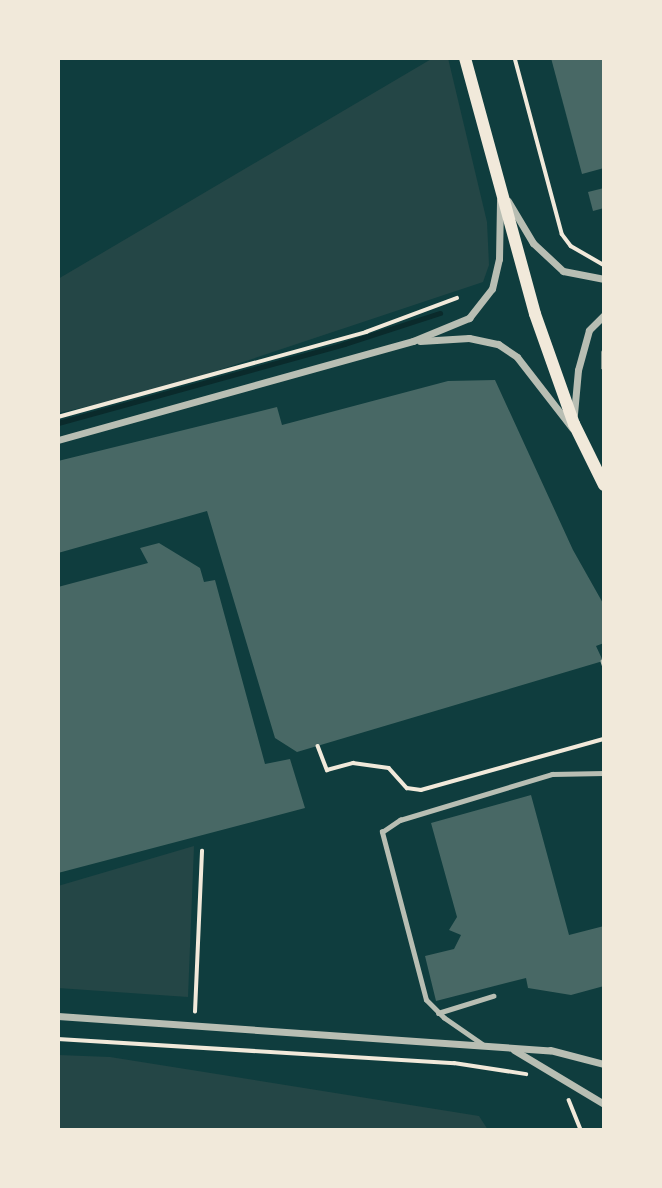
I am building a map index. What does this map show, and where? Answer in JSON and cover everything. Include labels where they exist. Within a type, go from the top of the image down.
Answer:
[{"type":"main road","points":[[464,58],[535,314],[574,424],[604,485]]},
{"type":"street","points":[[500,189],[533,243],[563,271],[604,279]]},
{"type":"street","points":[[58,440],[413,341],[469,318],[492,289],[499,259],[500,189]]},
{"type":"street","points":[[574,424],[581,356],[589,330],[604,315]]},
{"type":"street","points":[[413,341],[469,338],[498,344],[532,375],[583,444]]},
{"type":"street","points":[[58,1016],[550,1050],[604,1064]]},
{"type":"street","points":[[510,1048],[604,1104]]},
{"type":"lane","points":[[484,1045],[438,1013],[426,1000],[382,832],[400,820],[552,774],[604,773]]},
{"type":"lane","points":[[438,1013],[494,996]]},
{"type":"path","points":[[515,58],[562,234],[570,246],[604,265]]},
{"type":"path","points":[[58,417],[366,332],[457,298]]},
{"type":"path","points":[[604,352],[604,368]]},
{"type":"path","points":[[318,746],[327,770],[353,763],[389,768],[407,788],[421,790],[604,739]]},
{"type":"path","points":[[191,1046],[202,851]]},
{"type":"path","points":[[58,1039],[454,1063],[523,1072],[535,1079]]},
{"type":"path","points":[[558,1093],[570,1100],[581,1130]]},
{"type":"shaded area","points":[[433,58],[448,58],[487,222],[489,265],[483,282],[153,392],[58,413],[58,279]]},
{"type":"shaded area","points":[[194,846],[188,997],[58,988],[58,886]]},
{"type":"shaded area","points":[[58,1055],[110,1057],[479,1116],[488,1130],[58,1130]]},
{"type":"building","points":[[551,58],[604,58],[604,168],[582,174]]},
{"type":"building","points":[[604,188],[604,208],[593,211],[588,192]]},
{"type":"building","points":[[495,380],[573,550],[604,605],[604,643],[596,646],[603,661],[297,752],[275,738],[207,511],[58,553],[58,461],[277,407],[282,425],[448,381]]},
{"type":"building","points":[[159,543],[200,568],[204,582],[215,580],[265,764],[290,759],[305,808],[58,873],[58,587],[148,563],[140,548]]},
{"type":"building","points":[[531,795],[569,935],[604,926],[604,986],[571,995],[528,988],[526,978],[436,1001],[425,956],[454,949],[461,935],[449,930],[457,917],[431,823]]},
{"type":"waterway","points":[[58,423],[344,344],[440,313]]}]
